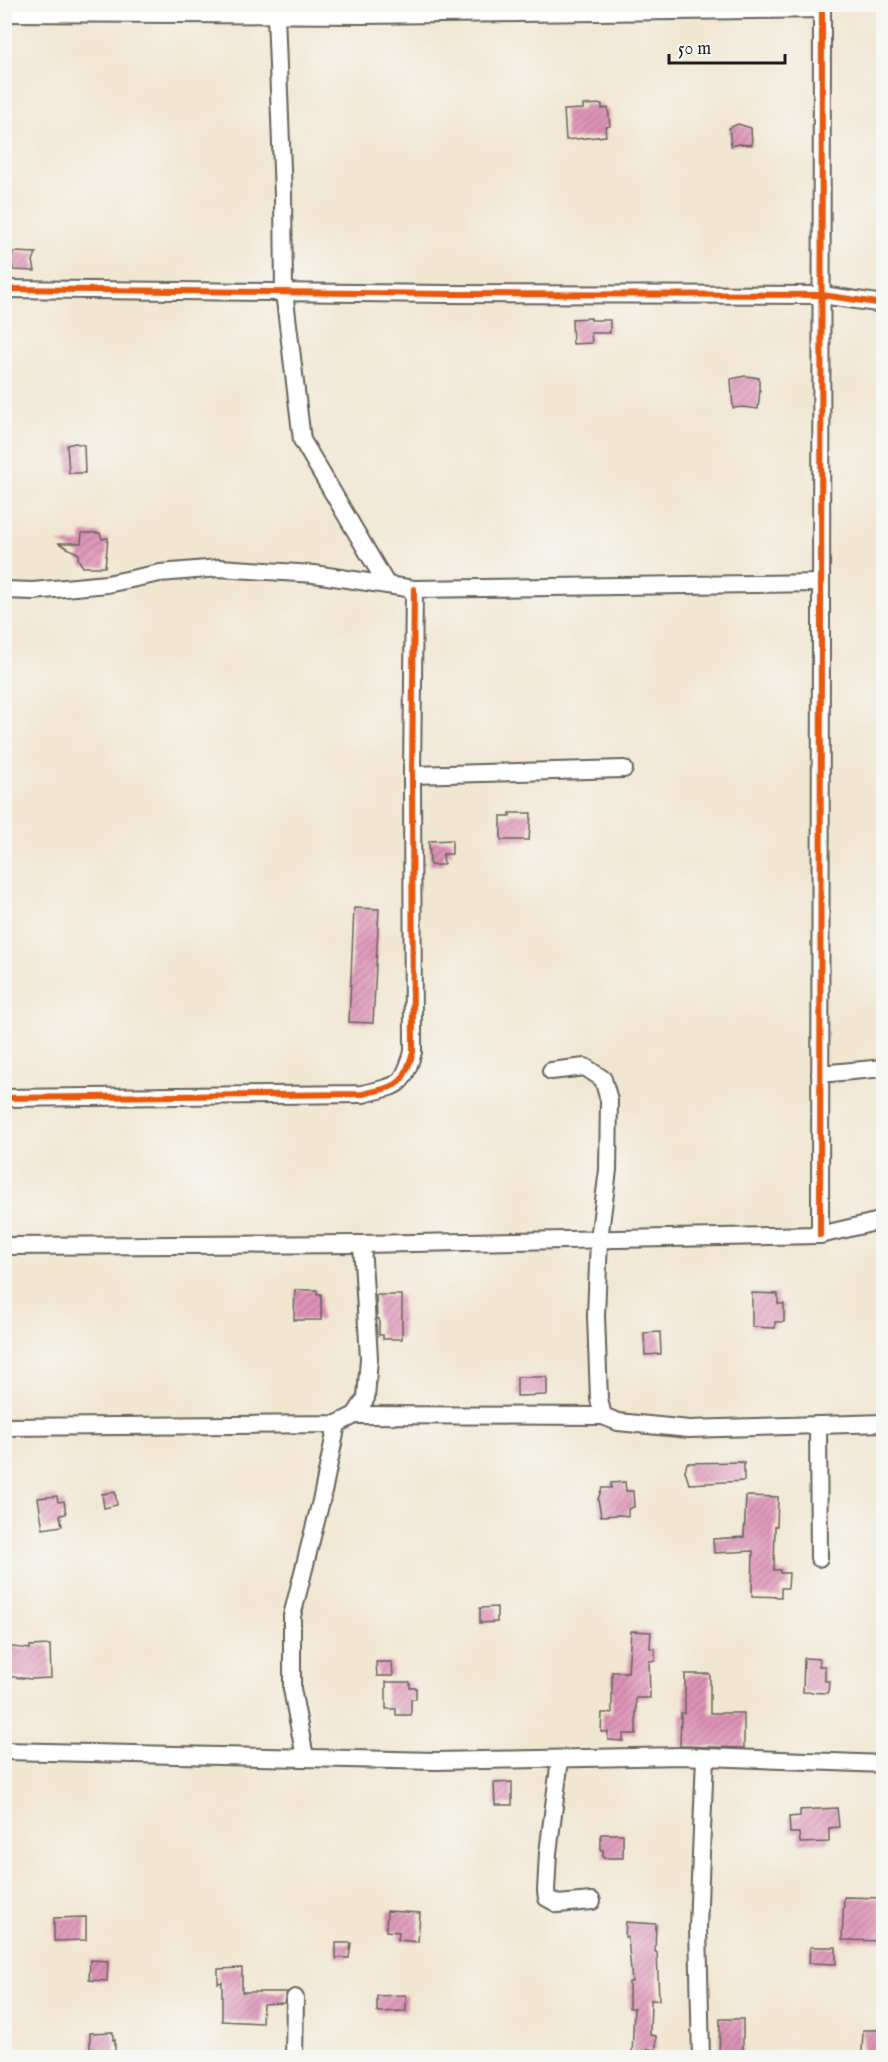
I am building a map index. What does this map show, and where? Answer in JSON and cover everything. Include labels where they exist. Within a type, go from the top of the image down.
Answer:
[{"type":"street","points":[[4,13],[364,15],[822,7],[820,1235]]},
{"type":"street","points":[[276,15],[283,195],[284,292],[302,440],[387,585]]},
{"type":"street","points":[[4,290],[822,295],[884,304]]},
{"type":"street","points":[[4,590],[33,591],[107,584],[160,573],[219,568],[314,574],[414,589],[821,583]]},
{"type":"street","points":[[4,1098],[363,1094],[396,1085],[406,1075],[413,1052],[414,589]]},
{"type":"street","points":[[412,775],[624,769]]},
{"type":"street","points":[[551,1071],[585,1067],[603,1079],[609,1100],[608,1170],[599,1239],[596,1316],[598,1399],[603,1416]]},
{"type":"street","points":[[820,1074],[884,1068]]},
{"type":"street","points":[[4,1246],[362,1244],[820,1235],[884,1220]]},
{"type":"street","points":[[355,1415],[366,1398],[369,1358],[362,1244]]},
{"type":"street","points":[[4,1427],[337,1424],[355,1415],[603,1416],[618,1422],[689,1429],[884,1423]]},
{"type":"street","points":[[305,1757],[291,1689],[292,1616],[322,1497],[337,1424]]},
{"type":"street","points":[[818,1425],[819,1558]]},
{"type":"street","points":[[4,1751],[436,1761],[705,1757],[884,1764]]},
{"type":"street","points":[[701,2058],[698,1927],[705,1757]]},
{"type":"street","points":[[560,1759],[548,1853],[547,1899],[558,1904],[592,1901]]},
{"type":"street","points":[[294,2058],[295,1998]]},
{"type":"building","points":[[602,104],[602,109],[608,108],[610,126],[605,127],[606,136],[566,140],[564,110],[583,109],[583,105]]},
{"type":"building","points":[[738,124],[751,128],[752,145],[731,146],[729,128]]},
{"type":"building","points":[[14,252],[36,253],[33,261],[35,271],[13,270],[10,257]]},
{"type":"building","points":[[591,318],[591,320],[610,320],[610,333],[591,333],[592,343],[573,344],[572,319]]},
{"type":"building","points":[[745,376],[759,378],[758,409],[733,408],[731,379]]},
{"type":"building","points":[[75,443],[84,445],[85,473],[69,473],[67,445]]},
{"type":"building","points":[[82,533],[100,533],[102,539],[108,538],[105,567],[83,567],[78,559],[79,554],[58,543],[81,543]]},
{"type":"building","points":[[510,813],[531,813],[529,840],[501,840],[501,816],[510,816]]},
{"type":"building","points":[[452,840],[452,854],[443,854],[444,865],[430,865],[429,841]]},
{"type":"building","points":[[354,908],[379,909],[373,1023],[349,1022]]},
{"type":"building","points":[[295,1290],[317,1290],[317,1294],[321,1294],[321,1320],[294,1320]]},
{"type":"building","points":[[752,1293],[778,1294],[778,1304],[784,1304],[784,1322],[775,1322],[775,1328],[752,1327]]},
{"type":"building","points":[[376,1295],[402,1295],[402,1339],[383,1339],[383,1335],[379,1335]]},
{"type":"building","points":[[660,1332],[661,1354],[645,1355],[644,1333]]},
{"type":"building","points":[[517,1377],[547,1377],[547,1395],[517,1396]]},
{"type":"building","points":[[744,1462],[744,1481],[689,1484],[685,1471],[687,1463]]},
{"type":"building","points":[[625,1482],[626,1491],[633,1491],[634,1507],[628,1509],[628,1516],[601,1516],[598,1499],[602,1488],[611,1488],[611,1483]]},
{"type":"building","points":[[115,1492],[117,1505],[104,1508],[102,1494]]},
{"type":"building","points":[[57,1496],[58,1502],[64,1501],[66,1514],[60,1515],[62,1526],[43,1529],[38,1498]]},
{"type":"building","points":[[746,1496],[778,1497],[774,1570],[789,1573],[788,1588],[781,1588],[781,1597],[752,1596],[753,1551],[714,1553],[713,1539],[744,1537]]},
{"type":"building","points":[[497,1607],[497,1622],[480,1623],[480,1608]]},
{"type":"building","points":[[631,1631],[651,1632],[650,1648],[655,1649],[655,1661],[649,1661],[650,1698],[636,1698],[636,1734],[623,1734],[623,1741],[608,1740],[608,1732],[601,1732],[602,1713],[612,1713],[612,1672],[628,1672]]},
{"type":"building","points":[[50,1645],[51,1678],[31,1679],[4,1676],[4,1646],[30,1649],[30,1646]]},
{"type":"building","points":[[804,1658],[820,1659],[819,1666],[825,1666],[825,1681],[829,1681],[828,1693],[803,1692]]},
{"type":"building","points":[[376,1662],[392,1662],[393,1676],[377,1676]]},
{"type":"building","points":[[685,1674],[710,1674],[710,1713],[744,1713],[744,1748],[680,1746],[681,1713],[685,1713]]},
{"type":"building","points":[[386,1682],[410,1682],[410,1688],[416,1688],[416,1699],[411,1699],[411,1715],[396,1715],[396,1709],[386,1709]]},
{"type":"building","points":[[512,1782],[512,1805],[495,1805],[494,1783]]},
{"type":"building","points":[[837,1808],[839,1827],[829,1828],[829,1842],[800,1843],[799,1833],[790,1833],[789,1817],[800,1816],[800,1810]]},
{"type":"building","points":[[601,1834],[623,1834],[623,1858],[603,1858]]},
{"type":"building","points":[[844,1897],[884,1898],[884,1941],[842,1940]]},
{"type":"building","points":[[387,1911],[420,1913],[418,1942],[398,1940],[399,1932],[386,1931]]},
{"type":"building","points":[[86,1917],[86,1940],[54,1941],[54,1918]]},
{"type":"building","points":[[626,1922],[656,1924],[655,1952],[657,1952],[659,2000],[651,2000],[650,2035],[656,2036],[656,2050],[648,2049],[648,2056],[632,2056],[634,2008],[629,2008],[629,1982],[632,1982],[628,1937],[625,1937]]},
{"type":"building","points":[[336,1943],[351,1943],[349,1958],[336,1958]]},
{"type":"building","points":[[810,1947],[836,1947],[836,1964],[809,1963]]},
{"type":"building","points":[[90,1960],[108,1961],[107,1981],[89,1980]]},
{"type":"building","points":[[242,1968],[242,1992],[287,1992],[284,2003],[263,2004],[262,2023],[222,2021],[222,1982],[218,1983],[218,1969]]},
{"type":"building","points":[[406,1995],[406,2011],[377,2012],[377,1996]]},
{"type":"building","points":[[720,2019],[743,2019],[743,2058],[719,2058]]},
{"type":"building","points":[[863,2030],[884,2030],[884,2053],[862,2053]]},
{"type":"building","points":[[113,2032],[115,2058],[90,2058],[90,2033]]},
{"type":"cycle path","points":[[820,1235],[822,4]]},
{"type":"cycle path","points":[[4,289],[822,295],[884,304]]},
{"type":"cycle path","points":[[4,1098],[363,1094],[391,1087],[402,1079],[413,1052],[414,589]]}]
